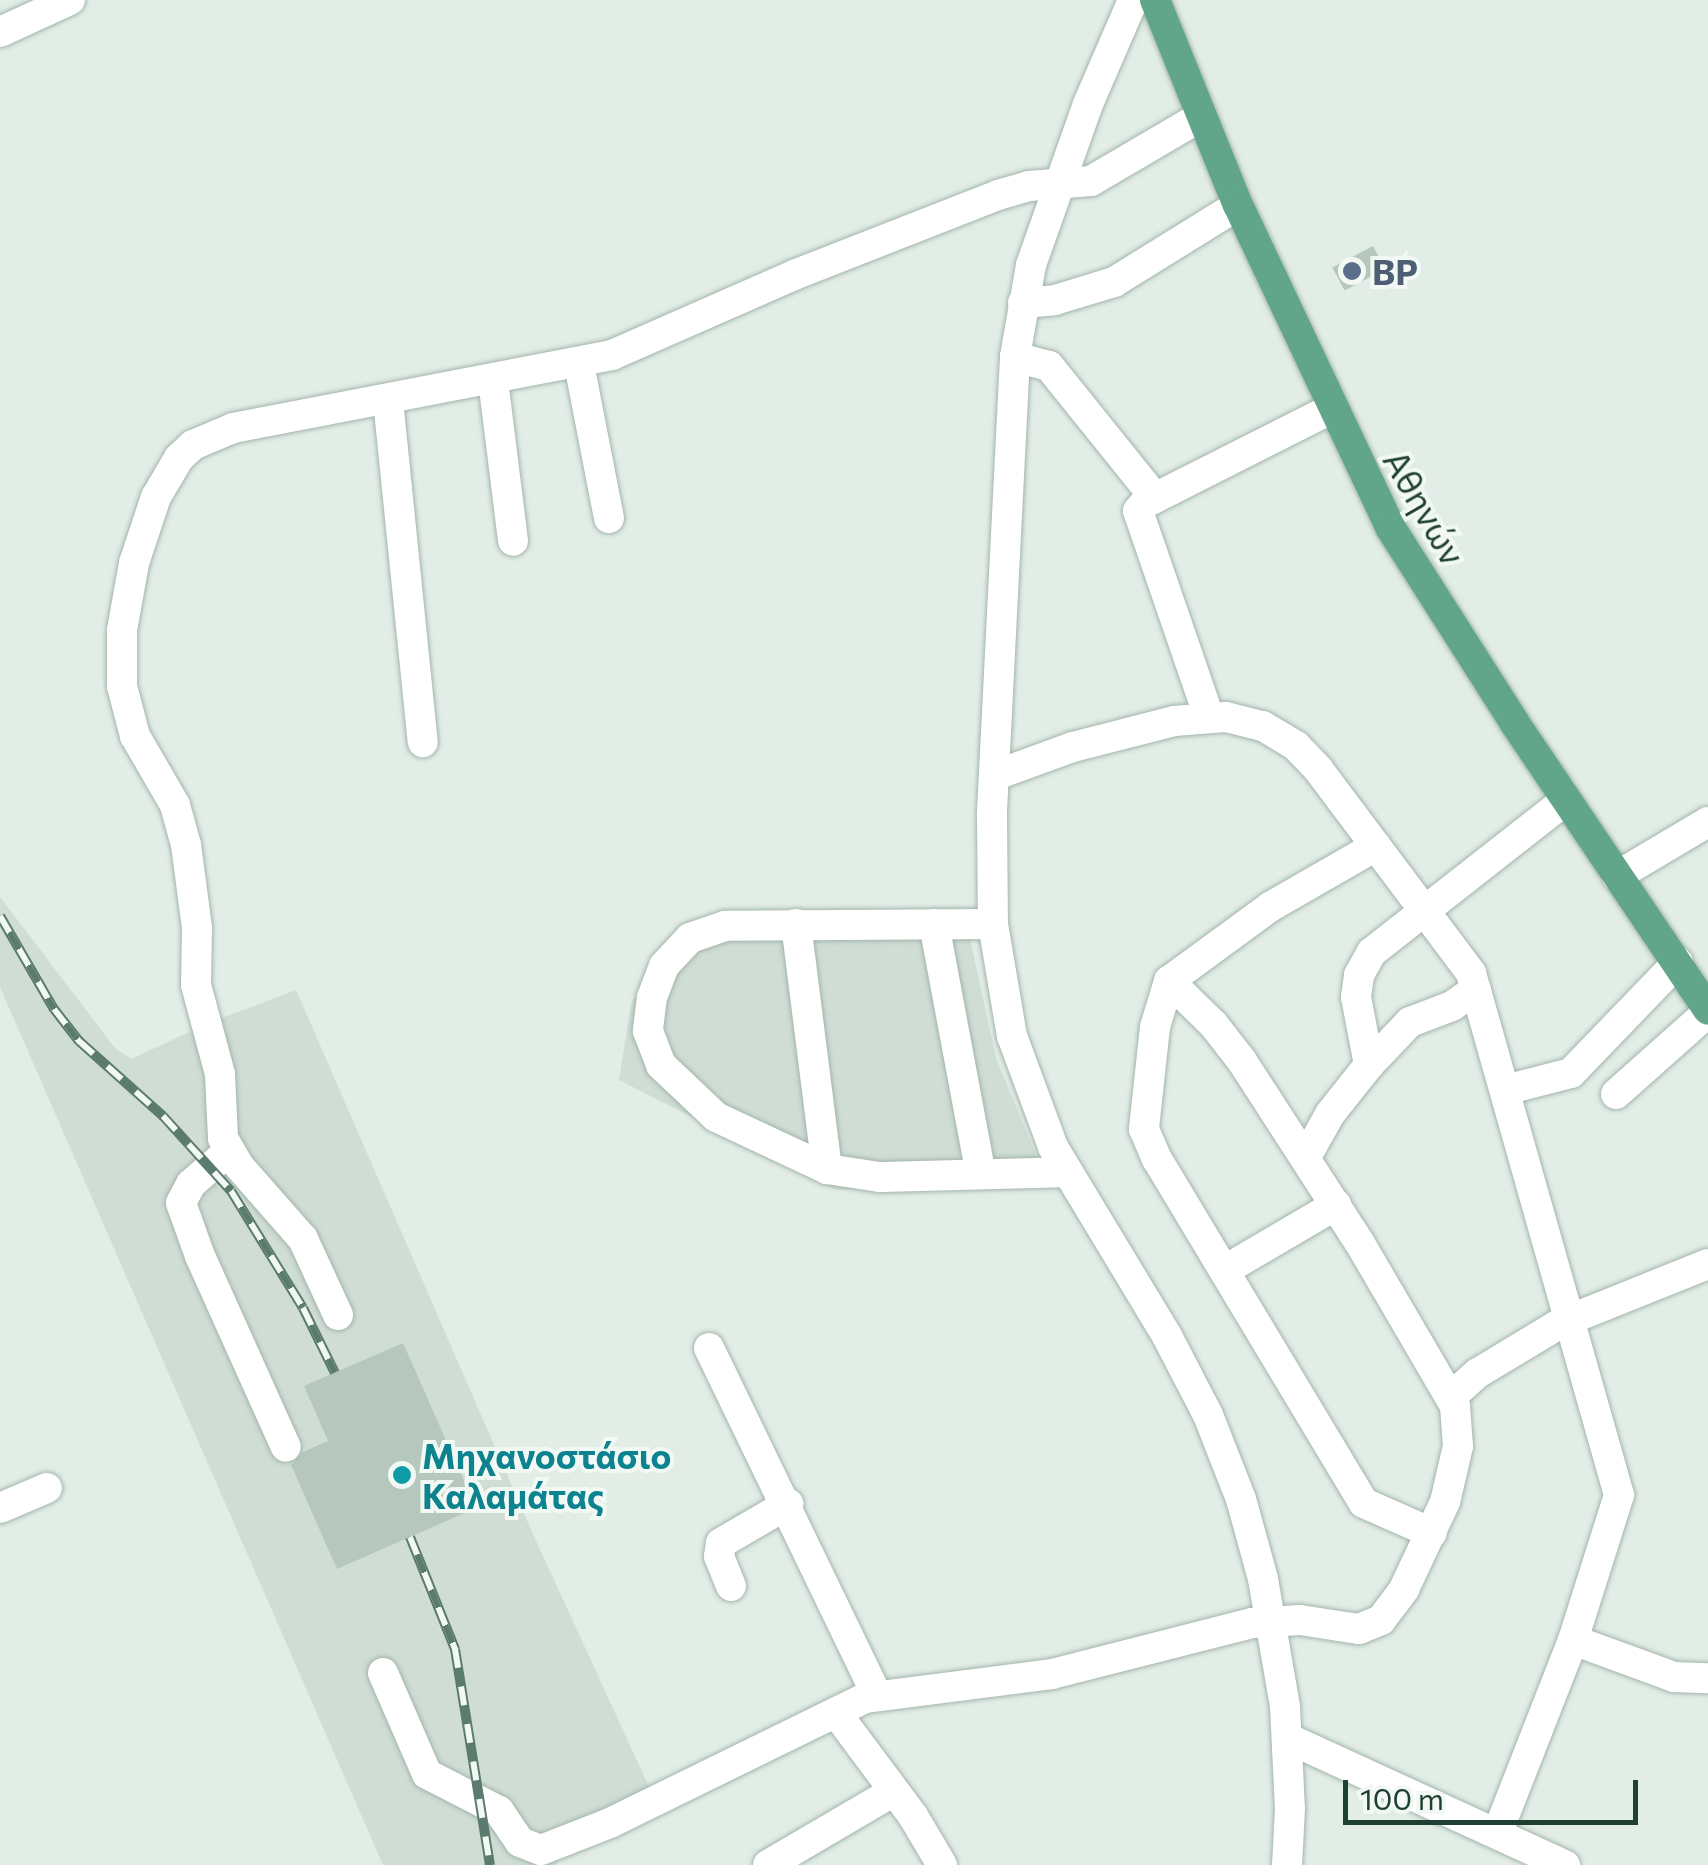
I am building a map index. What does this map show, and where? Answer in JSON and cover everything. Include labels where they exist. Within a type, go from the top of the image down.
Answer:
[{"type":"main road","name":"Αθηνών","points":[[1155,0],[1238,205],[1390,527],[1708,1011]]},
{"type":"street","points":[[0,32],[70,0]]},
{"type":"street","points":[[1133,0],[1058,186],[1023,303],[1014,357],[996,775],[994,924],[1012,1036],[1038,1111],[1066,1172],[1167,1336],[1208,1416],[1241,1499],[1270,1621],[1287,1738],[1287,1865]]},
{"type":"street","points":[[338,1315],[304,1239],[229,1151],[222,1127],[220,1074],[196,986],[198,928],[186,846],[174,805],[135,736],[122,686],[122,630],[134,564],[156,497],[179,458],[194,445],[233,428],[579,364],[644,344],[794,276],[998,195],[1029,186],[1058,186],[1103,176],[1200,118]]},
{"type":"street","points":[[1023,303],[1055,300],[1114,282],[1238,205]]},
{"type":"street","points":[[1014,357],[1049,366],[1155,498]]},
{"type":"street","points":[[579,364],[609,518]]},
{"type":"street","points":[[493,380],[513,541]]},
{"type":"street","points":[[388,400],[423,742]]},
{"type":"street","points":[[1209,717],[1138,519],[1139,508],[1331,409]]},
{"type":"street","points":[[996,775],[1134,730],[1209,717],[1246,720],[1288,740],[1318,769],[1463,958],[1476,989],[1619,1495],[1572,1640],[1497,1834]]},
{"type":"street","points":[[1369,1065],[1358,1021],[1359,975],[1380,942],[1566,800]]},
{"type":"street","points":[[1618,876],[1708,822]]},
{"type":"street","points":[[1376,846],[1270,907],[1169,982],[1152,1042],[1145,1137],[1364,1503],[1432,1533]]},
{"type":"street","points":[[796,924],[827,1169]]},
{"type":"street","points":[[934,924],[981,1174]]},
{"type":"street","points":[[994,924],[725,926],[690,938],[664,966],[652,997],[648,1031],[662,1065],[716,1117],[827,1169],[879,1177],[1066,1172]]},
{"type":"street","points":[[1504,1090],[1571,1073],[1678,962]]},
{"type":"street","points":[[384,1673],[427,1774],[499,1812],[515,1836],[533,1848],[569,1852],[877,1695],[1042,1676],[1224,1628],[1270,1621],[1310,1620],[1352,1629],[1373,1624],[1394,1606],[1432,1533],[1456,1459],[1459,1422],[1451,1397],[1306,1157],[1229,1043],[1169,982]]},
{"type":"street","points":[[1306,1157],[1330,1114],[1410,1022],[1452,1006],[1476,989]]},
{"type":"street","points":[[1616,1094],[1708,1011]]},
{"type":"street","points":[[229,1151],[191,1184],[182,1203],[200,1256],[286,1446]]},
{"type":"street","points":[[1225,1270],[1336,1205]]},
{"type":"street","points":[[1451,1397],[1486,1367],[1568,1320],[1708,1264]]},
{"type":"street","points":[[709,1348],[788,1504],[877,1695]]},
{"type":"street","points":[[0,1508],[47,1488]]},
{"type":"street","points":[[731,1586],[719,1556],[721,1543],[788,1504]]},
{"type":"street","points":[[1572,1640],[1674,1677],[1708,1678]]},
{"type":"street","points":[[837,1714],[942,1865]]},
{"type":"street","points":[[1287,1738],[1565,1865]]},
{"type":"street","points":[[768,1865],[894,1792]]},
{"type":"shaded area","name":"Μηχανοστάσιο Καλαμάτας","points":[[0,897],[115,1048],[131,1059],[209,1023],[296,990],[532,1532],[656,1802],[565,1844],[556,1865],[383,1865],[0,987]]},
{"type":"shaded area","points":[[969,934],[996,1058],[1048,1184],[836,1190],[619,1080],[632,1000],[659,976],[683,940]]},
{"type":"building","points":[[1373,246],[1385,269],[1345,291],[1332,268]]},
{"type":"building","name":"Μηχανοστάσιο Καλαμάτας","points":[[403,1343],[476,1508],[337,1569],[291,1465],[303,1452],[328,1441],[304,1386]]},
{"type":"railway","points":[[0,916],[54,1009],[79,1041],[163,1116],[231,1191],[303,1308],[335,1373]]},
{"type":"railway","points":[[410,1537],[455,1649],[490,1865]]},
{"type":"place","name":"BP","points":[[1352,271]]},
{"type":"place","name":"Μηχανοστάσιο Καλαμάτας","points":[[402,1475]]}]
